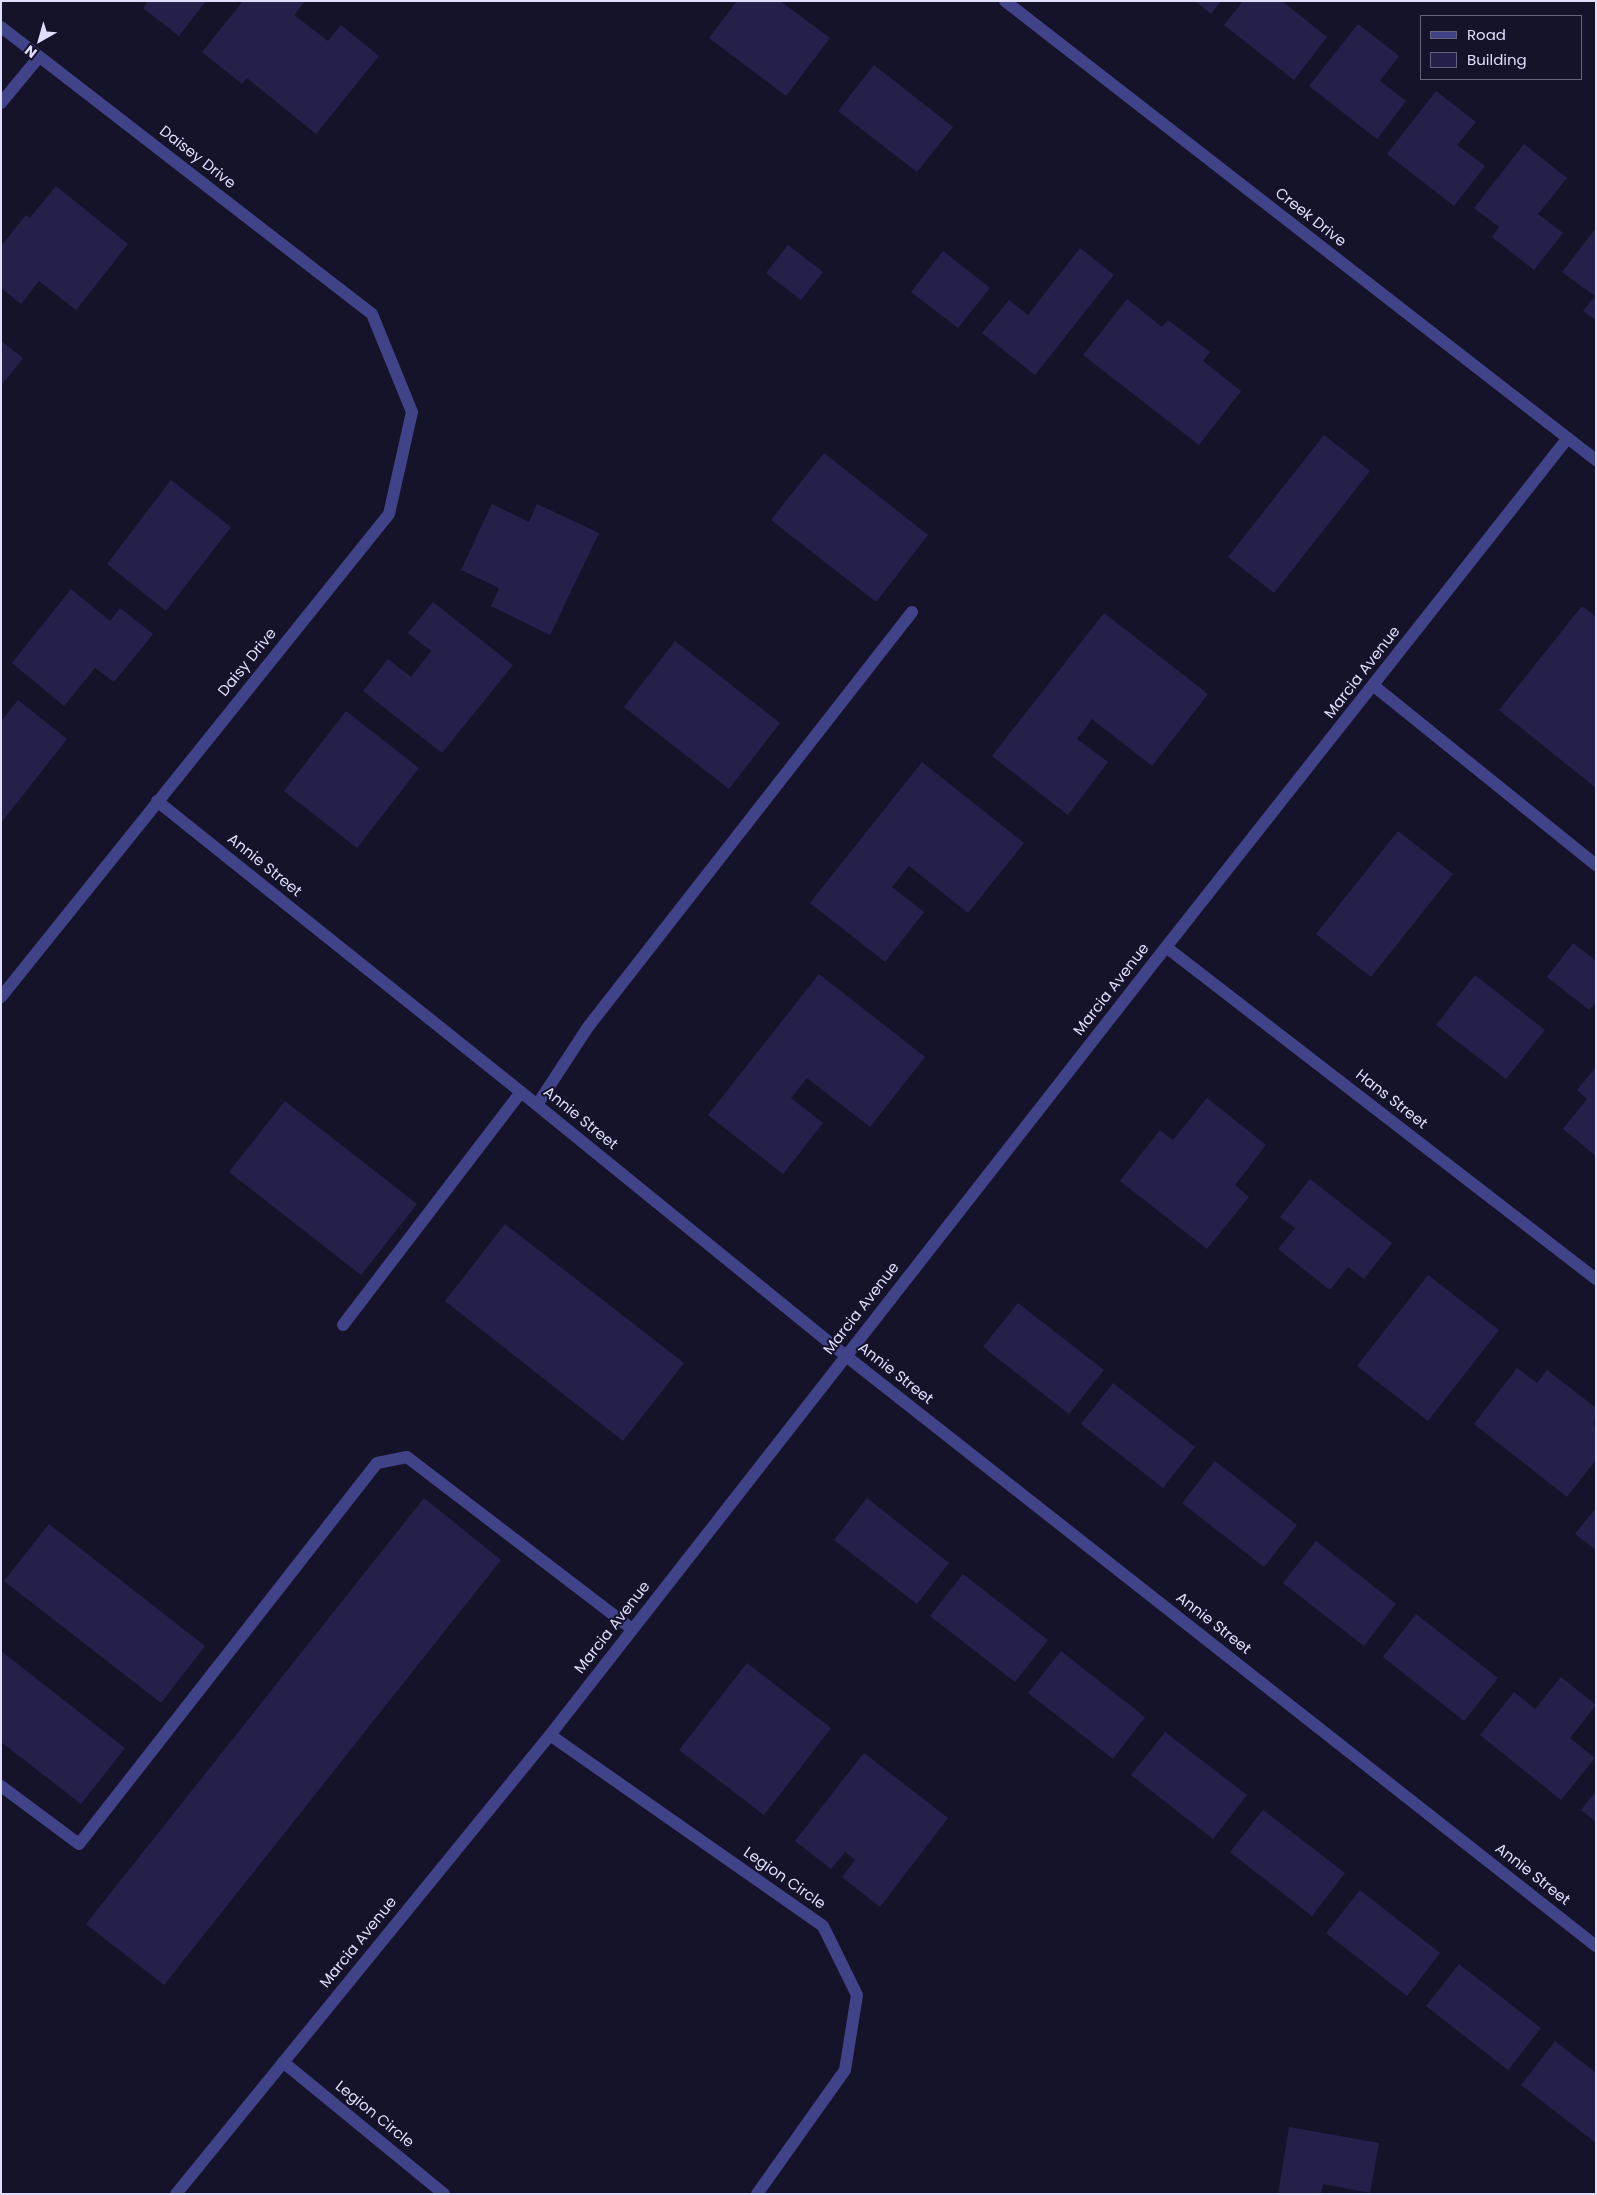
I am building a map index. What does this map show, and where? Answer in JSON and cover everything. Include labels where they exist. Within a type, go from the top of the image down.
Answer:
[{"type":"street","name":"Creek Drive","points":[[1005,1],[1596,460]]},
{"type":"street","name":"Daisey Drive","points":[[1,28],[372,314]]},
{"type":"street","points":[[1,103],[38,57]]},
{"type":"street","name":"Daisy Drive","points":[[1,996],[389,514],[412,412],[372,314]]},
{"type":"street","name":"Marcia Avenue","points":[[176,2194],[550,1734],[1166,947],[1374,686],[1567,439]]},
{"type":"street","points":[[537,1105],[588,1027],[912,612]]},
{"type":"street","points":[[1374,686],[1596,865]]},
{"type":"street","name":"Annie Street","points":[[157,801],[521,1092],[846,1356],[1596,1946]]},
{"type":"street","name":"Hans Street","points":[[1166,947],[1596,1279]]},
{"type":"street","points":[[343,1325],[521,1092]]},
{"type":"street","points":[[1,1786],[79,1844],[377,1463],[407,1457],[632,1629]]},
{"type":"street","name":"Legion Circle","points":[[550,1734],[823,1926],[857,1995],[845,2070],[757,2194]]},
{"type":"street","name":"Legion Circle","points":[[283,2062],[444,2194]]},
{"type":"building","points":[[148,1],[206,1],[179,36],[143,8]]},
{"type":"building","points":[[243,1],[305,1],[294,15],[328,41],[341,25],[379,56],[316,134],[247,78],[242,84],[202,52]]},
{"type":"building","points":[[737,1],[780,1],[830,38],[786,96],[709,38]]},
{"type":"building","points":[[1195,1],[1221,1],[1211,14]]},
{"type":"building","points":[[1243,1],[1282,1],[1327,37],[1294,80],[1224,25]]},
{"type":"building","points":[[1358,24],[1399,56],[1380,81],[1406,101],[1377,139],[1309,86]]},
{"type":"building","points":[[874,65],[953,127],[917,172],[838,111]]},
{"type":"building","points":[[1436,91],[1476,122],[1457,145],[1485,166],[1454,206],[1387,154]]},
{"type":"building","points":[[1524,144],[1567,178],[1538,214],[1563,233],[1534,270],[1492,237],[1499,227],[1474,208]]},
{"type":"building","points":[[56,186],[128,244],[76,310],[39,281],[21,304],[1,288],[1,246],[26,215],[30,218]]},
{"type":"building","points":[[1596,228],[1596,320],[1583,311],[1595,296],[1562,272]]},
{"type":"building","points":[[788,245],[823,272],[801,300],[766,273]]},
{"type":"building","points":[[1080,248],[1114,275],[1035,375],[982,333],[1009,300],[1028,315]]},
{"type":"building","points":[[943,251],[990,288],[958,328],[911,292]]},
{"type":"building","points":[[1127,299],[1162,327],[1168,320],[1210,352],[1203,361],[1241,391],[1199,445],[1083,355]]},
{"type":"building","points":[[1,341],[23,358],[1,386]]},
{"type":"building","points":[[1324,435],[1370,471],[1274,593],[1228,557]]},
{"type":"building","points":[[824,453],[928,535],[876,602],[771,520]]},
{"type":"building","points":[[171,480],[231,527],[166,611],[107,564]]},
{"type":"building","points":[[492,504],[529,522],[537,504],[599,533],[550,635],[491,606],[499,588],[461,570]]},
{"type":"building","points":[[71,589],[110,621],[120,608],[153,634],[114,682],[95,668],[64,706],[12,663]]},
{"type":"building","points":[[433,602],[513,665],[442,753],[363,691],[388,659],[411,677],[431,651],[408,633]]},
{"type":"building","points":[[1582,606],[1596,617],[1596,788],[1499,710]]},
{"type":"building","points":[[1104,613],[1208,694],[1152,766],[1092,719],[1077,739],[1108,762],[1068,815],[992,756]]},
{"type":"building","points":[[675,641],[780,723],[729,789],[624,707]]},
{"type":"building","points":[[18,700],[67,739],[1,823],[1,721]]},
{"type":"building","points":[[346,711],[419,768],[357,848],[284,791]]},
{"type":"building","points":[[922,762],[1024,843],[968,913],[909,866],[892,887],[924,912],[885,962],[810,903]]},
{"type":"building","points":[[1398,831],[1453,874],[1371,977],[1316,934]]},
{"type":"building","points":[[1573,943],[1596,961],[1596,1002],[1589,1010],[1547,977]]},
{"type":"building","points":[[819,974],[925,1057],[870,1127],[807,1078],[791,1098],[823,1123],[783,1174],[708,1115]]},
{"type":"building","points":[[1475,975],[1545,1030],[1506,1079],[1436,1025]]},
{"type":"building","points":[[1596,1067],[1596,1156],[1563,1129],[1587,1099],[1577,1090]]},
{"type":"building","points":[[1207,1098],[1266,1145],[1235,1185],[1249,1197],[1207,1249],[1120,1181],[1160,1130],[1173,1140]]},
{"type":"building","points":[[285,1101],[417,1204],[361,1275],[229,1172]]},
{"type":"building","points":[[1310,1179],[1392,1243],[1364,1279],[1348,1267],[1330,1290],[1278,1249],[1295,1228],[1280,1217]]},
{"type":"building","points":[[505,1224],[684,1363],[623,1441],[445,1301]]},
{"type":"building","points":[[1428,1275],[1499,1330],[1428,1421],[1357,1366]]},
{"type":"building","points":[[1018,1303],[1104,1370],[1069,1414],[983,1347]]},
{"type":"building","points":[[1517,1368],[1537,1383],[1547,1370],[1596,1408],[1594,1425],[1596,1427],[1596,1460],[1567,1497],[1474,1424]]},
{"type":"building","points":[[1113,1383],[1195,1447],[1163,1488],[1081,1424]]},
{"type":"building","points":[[1215,1461],[1297,1525],[1264,1567],[1182,1503]]},
{"type":"building","points":[[424,1498],[501,1560],[164,1985],[86,1924]]},
{"type":"building","points":[[867,1498],[949,1563],[917,1604],[834,1540]]},
{"type":"building","points":[[1596,1508],[1596,1550],[1575,1534]]},
{"type":"building","points":[[49,1524],[205,1646],[161,1703],[4,1581]]},
{"type":"building","points":[[1316,1541],[1396,1604],[1364,1646],[1283,1583]]},
{"type":"building","points":[[963,1574],[1048,1640],[1015,1682],[930,1616]]},
{"type":"building","points":[[1416,1614],[1498,1678],[1464,1721],[1383,1657]]},
{"type":"building","points":[[1,1651],[125,1748],[81,1804],[1,1742]]},
{"type":"building","points":[[1061,1651],[1145,1717],[1113,1759],[1028,1693]]},
{"type":"building","points":[[747,1663],[831,1728],[764,1815],[679,1750]]},
{"type":"building","points":[[1561,1677],[1596,1705],[1570,1738],[1595,1758],[1561,1800],[1480,1735],[1514,1692],[1535,1709]]},
{"type":"building","points":[[1165,1732],[1247,1795],[1213,1839],[1131,1775]]},
{"type":"building","points":[[864,1753],[948,1818],[880,1907],[842,1877],[855,1860],[845,1852],[831,1869],[795,1841]]},
{"type":"building","points":[[1596,1791],[1596,1822],[1581,1810]]},
{"type":"building","points":[[1263,1810],[1345,1873],[1312,1916],[1230,1852]]},
{"type":"building","points":[[1360,1890],[1440,1953],[1407,1996],[1326,1933]]},
{"type":"building","points":[[1459,1964],[1541,2028],[1508,2070],[1426,2006]]},
{"type":"building","points":[[1555,2041],[1596,2073],[1596,2143],[1521,2085]]},
{"type":"building","points":[[1289,2127],[1379,2143],[1370,2193],[1323,2184],[1321,2194],[1278,2194]]}]
